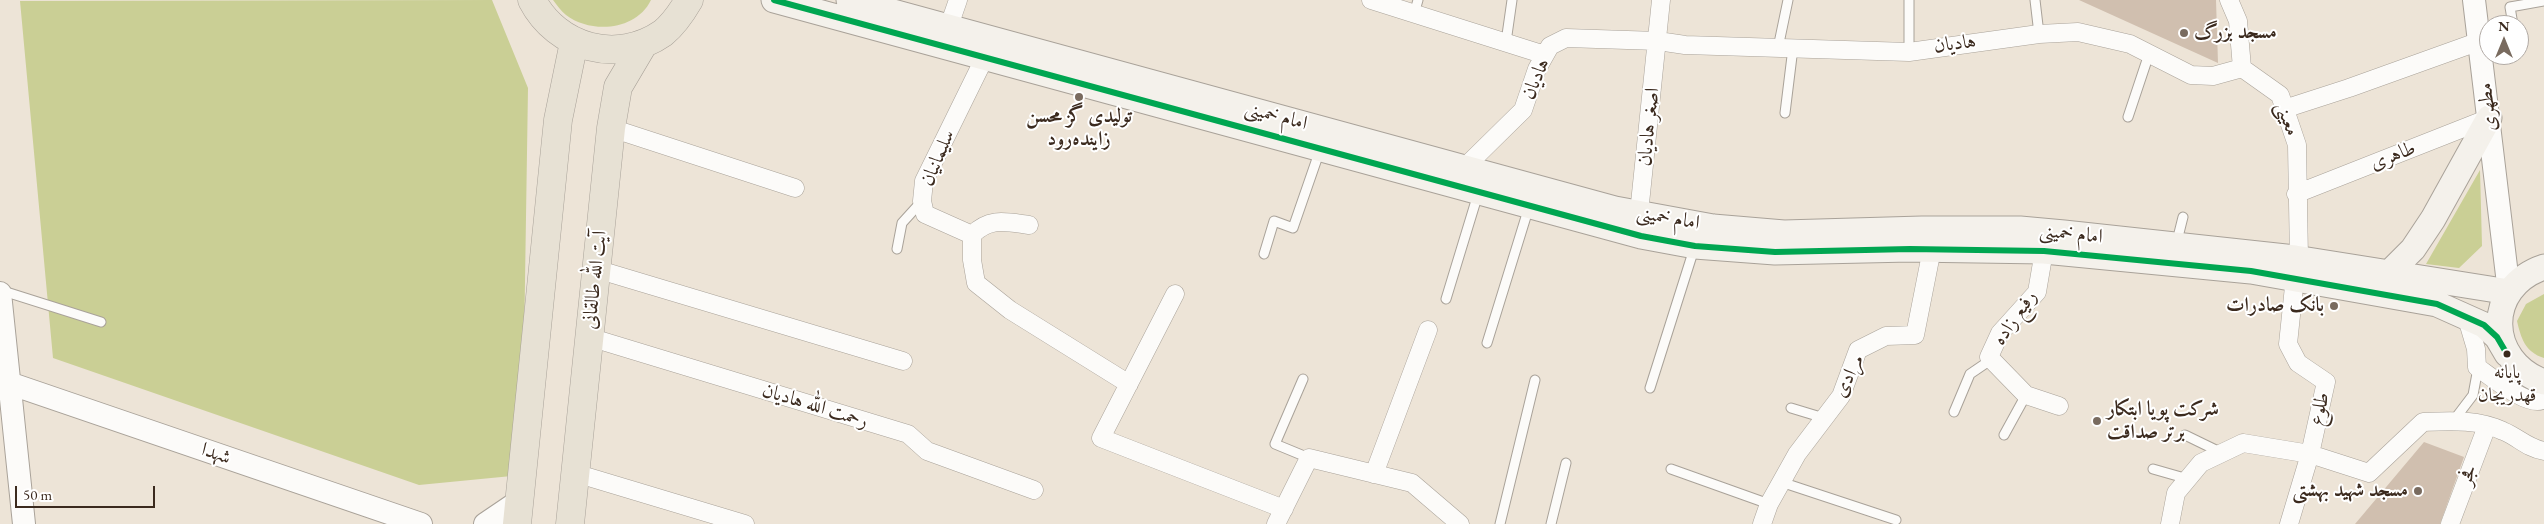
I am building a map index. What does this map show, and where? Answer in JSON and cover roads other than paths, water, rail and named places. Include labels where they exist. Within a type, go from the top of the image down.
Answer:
[{"type":"main road","points":[[532,0],[538,13],[554,30],[574,42],[597,49],[620,50],[644,43],[663,32],[679,16],[690,1]]},
{"type":"main road","name":"امام خمینی","points":[[774,0],[984,59],[1320,149],[1466,182],[1713,227],[1784,233],[2020,229],[2176,245],[2297,268],[2437,304],[2466,315],[2484,325],[2497,337],[2507,354],[2524,372],[2544,382]]},
{"type":"main road","name":"امام خمینی","points":[[849,0],[949,26],[1466,182],[1529,206],[1641,236],[1695,246],[1775,252],[1932,249],[2044,251],[2173,262],[2525,279]]},
{"type":"main road","points":[[518,513],[558,120],[574,42]]},
{"type":"main road","name":"آیت الله طالقانی","points":[[570,524],[611,128],[618,87],[644,43]]},
{"type":"main road","points":[[2389,273],[2413,249],[2434,219],[2489,118]]},
{"type":"main road","points":[[2507,354],[2502,342],[2500,316],[2525,279]]},
{"type":"street","points":[[949,26],[958,0]]},
{"type":"street","points":[[1371,0],[1416,7],[1545,55]]},
{"type":"street","points":[[1658,42],[1662,0]]},
{"type":"street","points":[[2229,0],[2238,21],[2242,68]]},
{"type":"street","name":"مطهری","points":[[2474,0],[2479,20]]},
{"type":"street","name":"هادیان","points":[[1466,182],[1523,110],[1537,69],[1550,46],[1566,38],[1685,45],[1909,52],[2039,34],[2078,32],[2130,44],[2190,74],[2213,76],[2242,68]]},
{"type":"street","name":"اصغر هادیان","points":[[1639,213],[1658,42]]},
{"type":"street","points":[[2284,109],[2479,43]]},
{"type":"street","name":"سلیمانیان","points":[[972,235],[925,214],[922,201],[924,181],[984,59]]},
{"type":"street","name":"مطهری","points":[[2486,65],[2499,215],[2525,279]]},
{"type":"street","name":"معینی","points":[[2242,68],[2280,95],[2297,145],[2297,268]]},
{"type":"street","name":"طاهری","points":[[2296,194],[2489,118]]},
{"type":"street","points":[[611,128],[795,188]]},
{"type":"street","points":[[1030,224],[998,222],[982,226],[972,235],[972,260],[976,283],[1010,310],[1129,384]]},
{"type":"street","name":"مرادی","points":[[1762,524],[1769,504],[1798,454],[1841,396],[1858,350],[1886,336],[1914,335],[1932,249]]},
{"type":"street","name":"رفیع زاده","points":[[2044,251],[2037,292],[2000,333],[1989,357],[2026,395],[2059,406]]},
{"type":"street","name":"طلوع","points":[[2289,524],[2310,454],[2326,382],[2298,363],[2288,344],[2297,268]]},
{"type":"street","points":[[596,269],[903,361]]},
{"type":"street","points":[[0,292],[5,382],[24,524]]},
{"type":"street","points":[[1175,294],[1102,438],[1280,516],[1309,458],[1412,483],[1460,524]]},
{"type":"street","points":[[2466,315],[2476,350],[2478,367],[2505,387],[2534,402],[2544,399]]},
{"type":"street","points":[[1374,474],[1428,330]]},
{"type":"street","name":"رحمت الله هادیان","points":[[589,337],[908,434],[927,451],[1034,490]]},
{"type":"street","name":"شهدا","points":[[5,382],[421,524]]},
{"type":"street","points":[[2170,524],[2176,493],[2202,463],[2243,443],[2310,454],[2369,474],[2423,422],[2454,420],[2503,431],[2531,448],[2544,451]]},
{"type":"street","name":"فجر","points":[[2450,524],[2487,426]]},
{"type":"street","points":[[575,474],[745,524]]},
{"type":"street","points":[[485,524],[518,513]]},
{"type":"lane","points":[[1506,42],[1512,0]]},
{"type":"lane","points":[[1785,113],[1788,0]]},
{"type":"lane","points":[[1909,0],[1909,52]]},
{"type":"lane","points":[[2035,0],[2039,34]]},
{"type":"lane","points":[[2511,15],[2510,7],[2544,1]]},
{"type":"lane","points":[[2128,117],[2149,54]]},
{"type":"lane","points":[[1264,254],[1274,221],[1293,228],[1320,149]]},
{"type":"lane","points":[[1446,299],[1466,182]]},
{"type":"lane","points":[[897,249],[902,223],[922,201]]},
{"type":"lane","points":[[1487,343],[1529,206]]},
{"type":"lane","points":[[2176,245],[2183,217]]},
{"type":"lane","points":[[1650,388],[1695,246]]},
{"type":"lane","points":[[0,292],[101,322]]},
{"type":"lane","points":[[1954,412],[1970,374],[1992,359]]},
{"type":"lane","points":[[2454,420],[2473,395],[2478,367]]},
{"type":"lane","points":[[1303,379],[1275,444],[1309,458]]},
{"type":"lane","points":[[1500,524],[1535,380]]},
{"type":"lane","points":[[2004,435],[2026,395]]},
{"type":"lane","points":[[1792,408],[1824,418]]},
{"type":"lane","points":[[2185,435],[2222,453]]},
{"type":"lane","points":[[1551,524],[1566,463]]},
{"type":"lane","points":[[1671,468],[1769,504]]},
{"type":"lane","points":[[2152,469],[2188,479]]},
{"type":"lane","points":[[1781,482],[1896,520]]},
{"type":"place","name":"مسجد بزرگ","points":[[2184,33]]},
{"type":"place","name":"تولیدی گز محسن زاینده‌رود","points":[[1079,97]]},
{"type":"place","name":"بانک صادرات","points":[[2334,306]]},
{"type":"place","name":"پایانه قهدریجان","points":[[2507,354]]},
{"type":"place","name":"شرکت پویا ابتکار برتر صداقت","points":[[2097,421]]},
{"type":"place","name":"مسجد شهید بهشتی","points":[[2418,491]]}]
